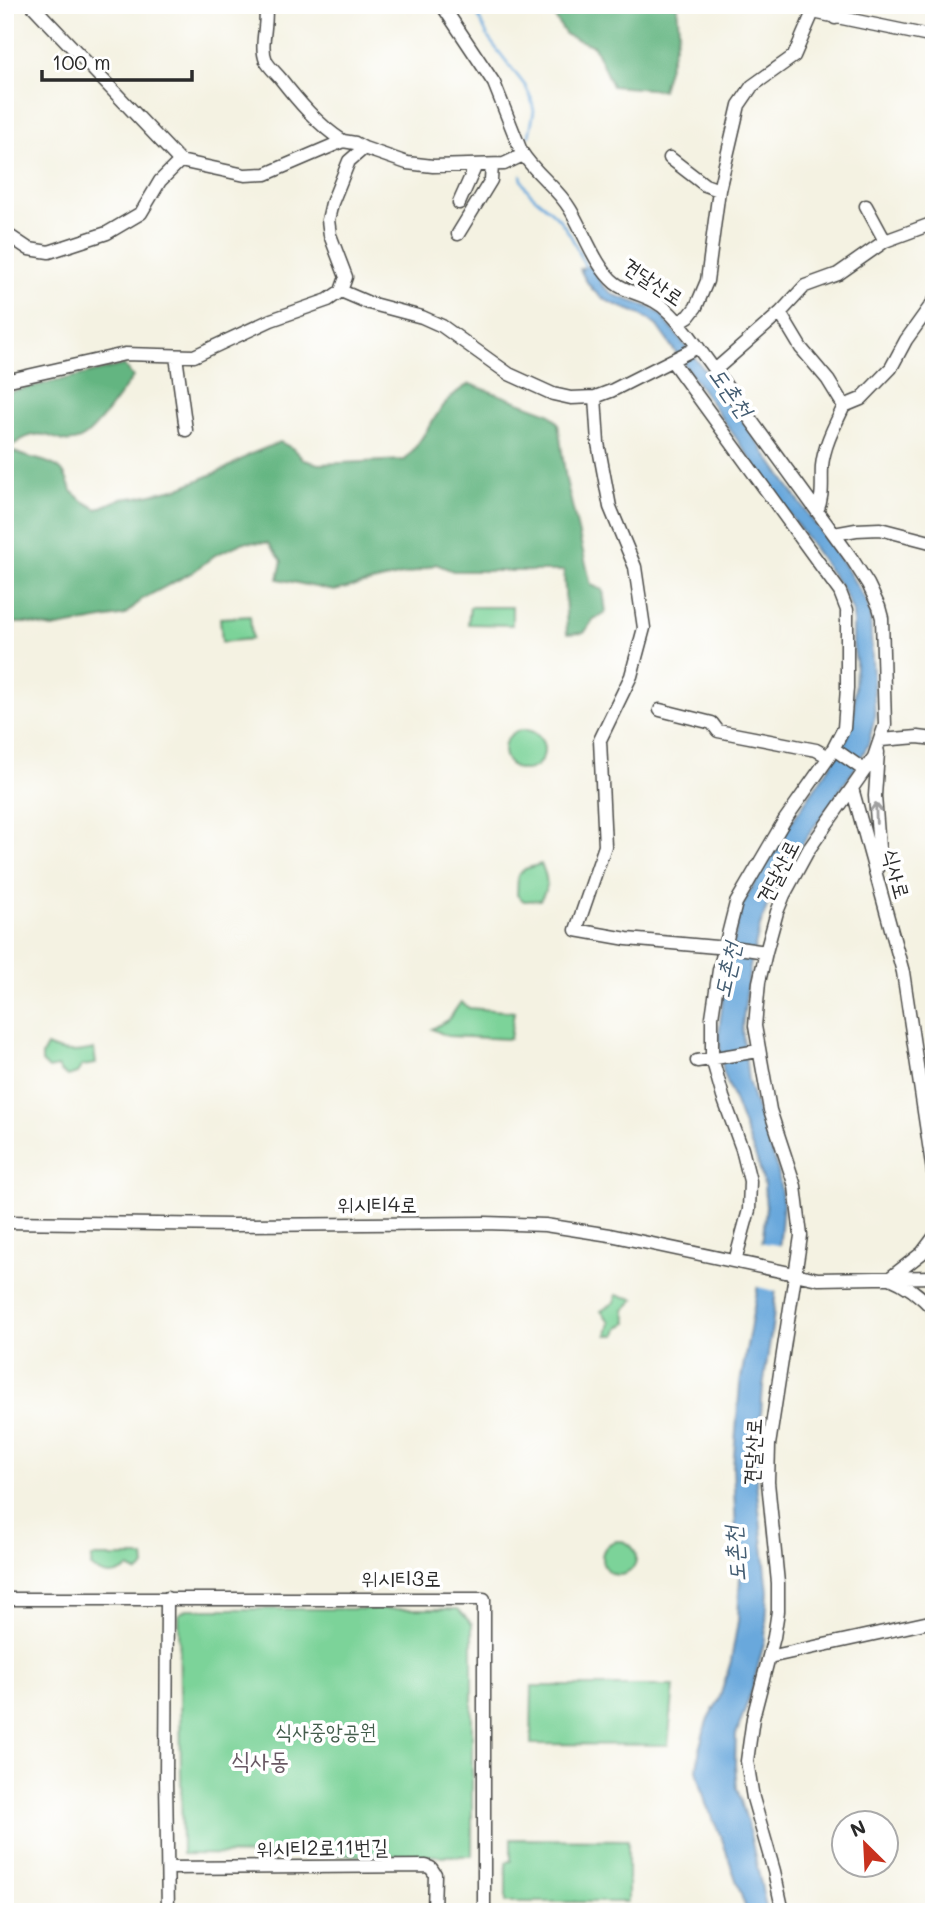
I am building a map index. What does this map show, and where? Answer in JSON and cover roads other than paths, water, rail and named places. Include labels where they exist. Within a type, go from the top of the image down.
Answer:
[{"type":"street","points":[[32,5],[180,161],[245,175],[266,174],[343,141]]},
{"type":"street","points":[[265,5],[266,60],[302,105],[343,141],[407,163],[433,166],[504,164],[523,155]]},
{"type":"street","name":"견달산로","points":[[442,5],[494,83],[526,160],[564,201],[602,268],[614,283],[653,300],[669,311],[679,323],[869,584],[882,618],[885,725],[880,746],[809,849],[777,912],[762,952],[755,1026],[755,1051],[770,1110],[795,1186],[801,1236],[789,1272],[769,1446],[768,1482],[778,1583],[778,1611],[748,1739],[747,1761],[750,1788],[783,1912]]},
{"type":"street","points":[[835,18],[842,5]]},
{"type":"street","points":[[679,323],[689,316],[695,307],[707,281],[719,190],[739,105],[752,86],[794,56],[808,9],[835,18],[934,37]]},
{"type":"street","points":[[5,382],[125,354],[194,356],[271,320],[328,300],[341,291],[346,277],[330,235],[328,220],[332,203],[349,161],[364,148]]},
{"type":"street","points":[[670,158],[705,185],[719,190]]},
{"type":"street","points":[[5,233],[29,249],[49,252],[107,233],[141,213],[160,181],[180,161]]},
{"type":"street","points":[[458,234],[491,180],[492,164]]},
{"type":"street","points":[[459,203],[476,165]]},
{"type":"street","points":[[866,206],[885,241]]},
{"type":"street","points":[[715,370],[780,313],[806,286],[838,274],[885,241],[934,223]]},
{"type":"street","points":[[341,291],[369,303],[422,317],[442,326],[509,374],[533,386],[572,398],[595,397],[611,391],[696,348]]},
{"type":"street","points":[[817,511],[821,502],[822,464],[844,407],[861,399],[891,368],[906,340],[934,301]]},
{"type":"street","points":[[780,313],[801,348],[828,380],[844,407]]},
{"type":"street","points":[[176,356],[186,430]]},
{"type":"street","points":[[674,359],[840,592],[847,610],[844,728],[834,753],[784,821],[736,902],[728,946],[719,970],[712,1017],[715,1058],[723,1097],[742,1149],[750,1181],[749,1210],[740,1262]]},
{"type":"street","points":[[595,397],[598,443],[610,507],[635,567],[644,628],[631,676],[600,740],[605,846],[576,930],[627,939],[728,946],[762,952]]},
{"type":"street","points":[[834,534],[880,529],[934,543]]},
{"type":"street","points":[[660,710],[712,723],[718,731],[834,753],[863,769]]},
{"type":"street","points":[[876,873],[880,860],[875,796],[880,746],[918,737],[934,739]]},
{"type":"street","name":"식사로","points":[[852,788],[903,972],[934,1178]]},
{"type":"street","points":[[697,1061],[755,1051]]},
{"type":"street","name":"위시티4로","points":[[5,1222],[545,1225],[610,1235],[789,1272]]},
{"type":"street","points":[[890,1278],[922,1253],[934,1237]]},
{"type":"street","points":[[789,1272],[818,1279],[934,1277]]},
{"type":"street","points":[[890,1278],[915,1291],[934,1310]]},
{"type":"street","points":[[167,1598],[168,1912]]},
{"type":"street","name":"위시티3로","points":[[5,1599],[484,1598],[484,1912]]},
{"type":"street","points":[[769,1657],[934,1621]]},
{"type":"street","name":"위시티2로11번길","points":[[168,1868],[426,1866],[435,1874],[434,1912]]},
{"type":"water","points":[[591,266],[603,286],[614,295],[651,308],[660,314],[742,420],[848,571],[866,601],[870,615],[875,717],[868,745],[856,767],[791,860],[771,895],[750,967],[742,1028],[748,1080],[778,1171],[783,1204],[773,1321],[763,1387],[756,1481],[768,1591],[765,1639],[736,1735],[735,1764],[737,1788],[748,1824],[767,1912],[747,1912],[722,1839],[706,1804],[697,1770],[707,1721],[719,1700],[731,1661],[738,1621],[740,1576],[733,1467],[740,1384],[757,1291],[766,1207],[759,1166],[723,1071],[720,1022],[725,983],[741,908],[763,867],[841,750],[850,731],[854,710],[856,662],[853,612],[843,590],[657,326],[636,312],[615,305],[596,293],[580,269]]},
{"type":"waterway","name":"도촌천","points":[[473,5],[489,39],[526,87],[531,98],[534,111],[529,136]]},
{"type":"waterway","name":"도촌천","points":[[521,175],[529,191],[563,224],[586,268]]},
{"type":"district","name":"식사동","points":[[260,1761]]},
{"type":"park label","name":"식사중앙공원","points":[[326,1732]]}]
